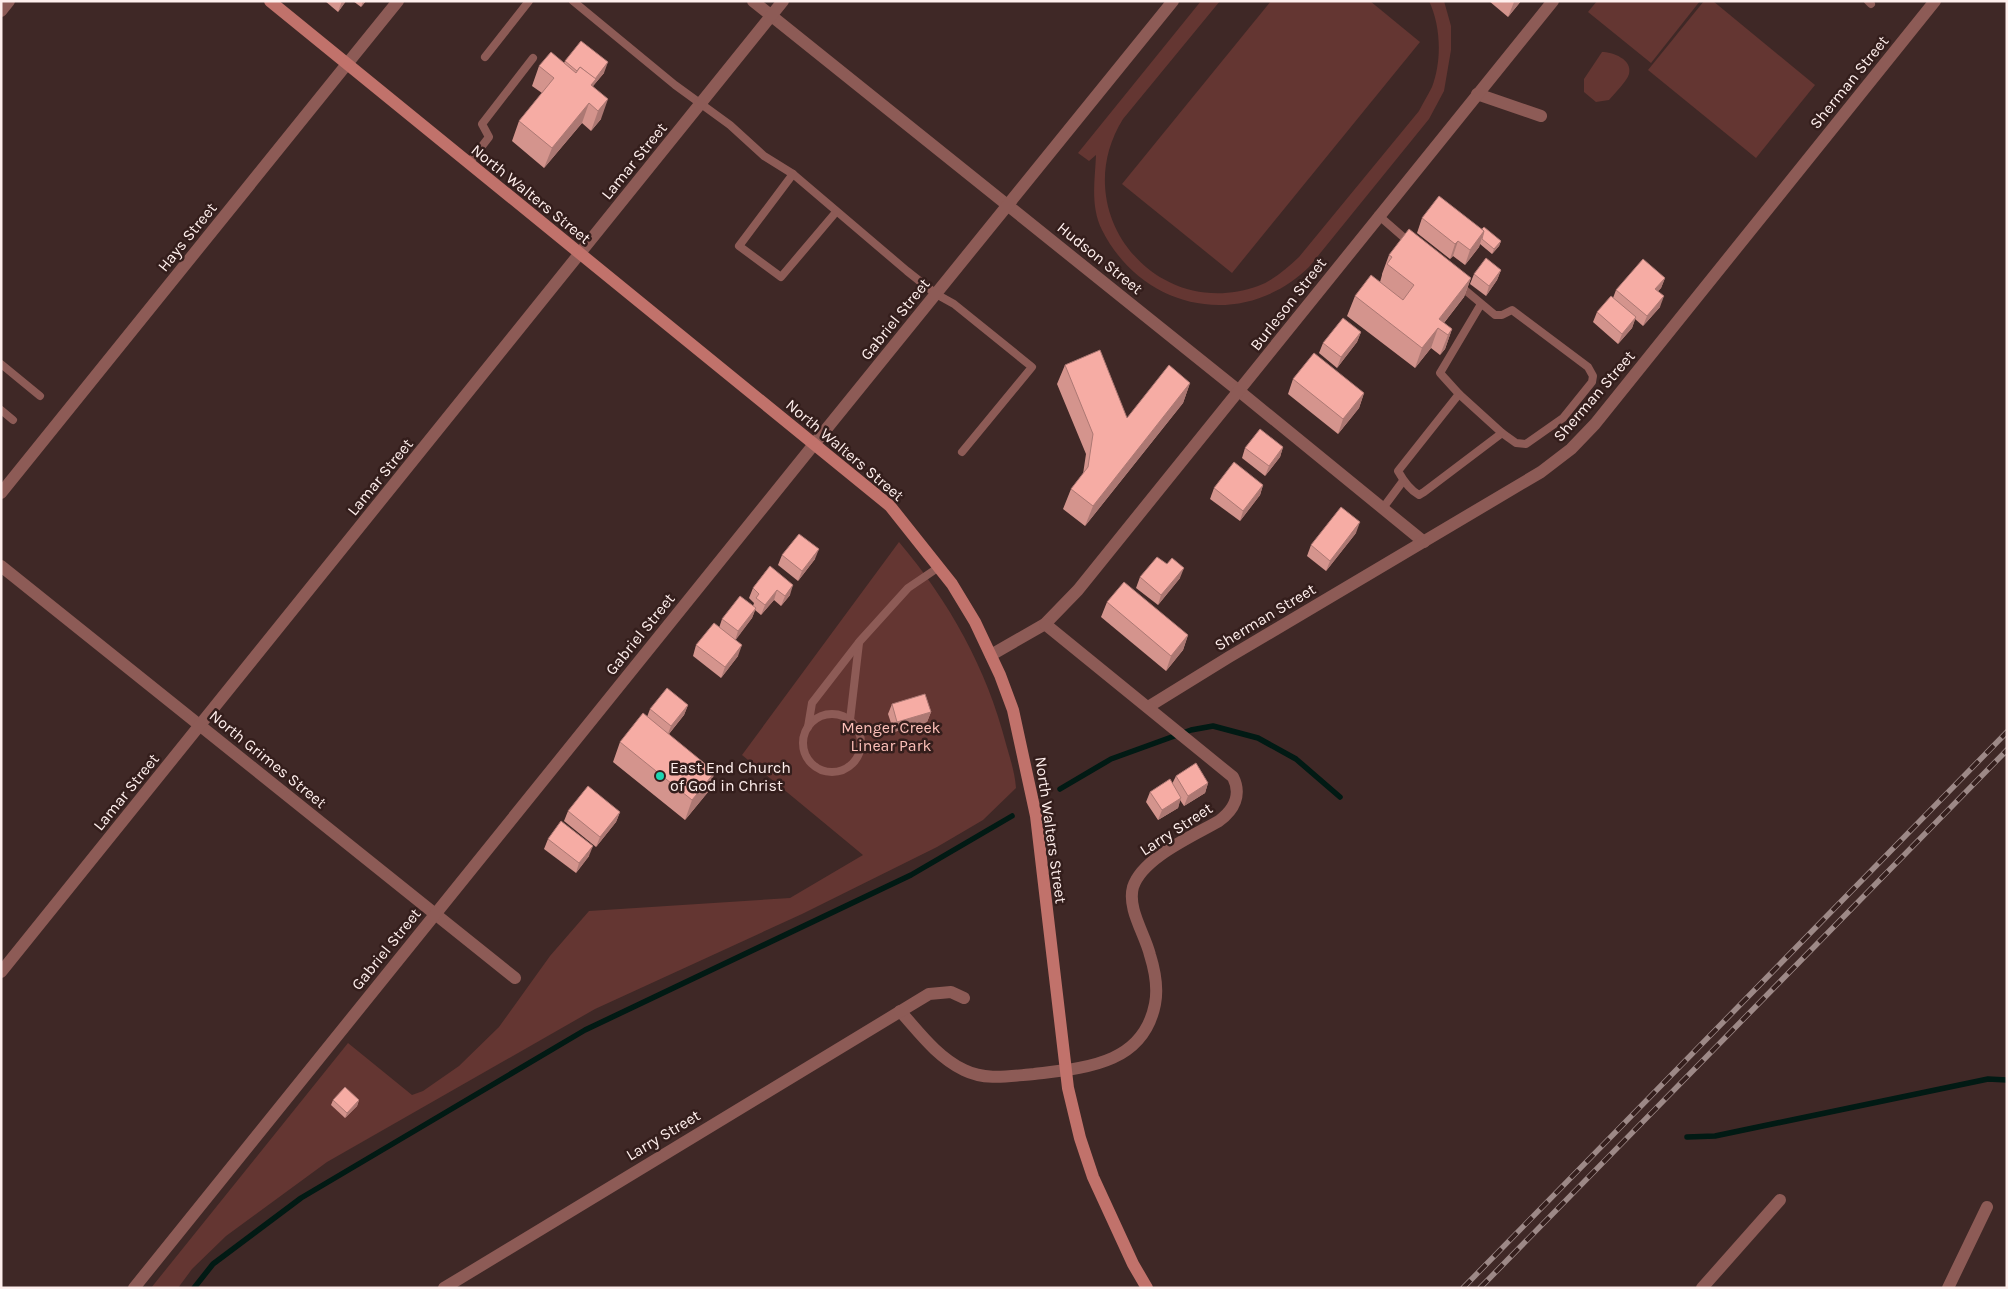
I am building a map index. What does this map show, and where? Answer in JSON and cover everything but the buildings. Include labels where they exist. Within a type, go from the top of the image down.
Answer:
[{"type":"main road","name":"North Walters Street","points":[[270,1],[890,506],[952,584],[990,655],[1013,710],[1033,799],[1068,1088],[1080,1138],[1093,1177],[1133,1264],[1147,1288]]},
{"type":"street","points":[[1,11],[9,1]]},
{"type":"street","name":"Hays Street","points":[[1,493],[398,1]]},
{"type":"street","name":"Hudson Street","points":[[753,1],[1240,391],[1424,542]]},
{"type":"street","name":"Lamar Street","points":[[1,972],[783,1]]},
{"type":"street","name":"Gabriel Street","points":[[134,1288],[814,443],[1173,1]]},
{"type":"street","name":"Burleson Street","points":[[990,655],[1045,624],[1078,590],[1553,1]]},
{"type":"street","name":"Sherman Street","points":[[1148,707],[1541,472],[1571,449],[1595,424],[1935,1]]},
{"type":"street","points":[[1478,94],[1541,116]]},
{"type":"street","name":"North Grimes Street","points":[[1,566],[514,978]]},
{"type":"street","points":[[1045,624],[1148,707]]},
{"type":"street","name":"Larry Street","points":[[900,1011],[941,1056],[963,1070],[978,1075],[998,1077],[1084,1068],[1116,1057],[1132,1045],[1147,1027],[1154,1005],[1156,987],[1150,956],[1132,903],[1133,886],[1142,870],[1152,860],[1226,816],[1238,795],[1233,777],[1148,707]]},
{"type":"street","name":"Larry Street","points":[[444,1288],[929,994],[950,992],[964,998]]},
{"type":"street","points":[[1702,1288],[1780,1200]]},
{"type":"street","points":[[1948,1288],[1988,1207]]},
{"type":"lane","points":[[485,57],[530,1]]},
{"type":"lane","points":[[573,1],[700,104],[730,125],[764,156],[793,174],[936,294],[954,304],[1032,367],[962,452]]},
{"type":"lane","points":[[469,163],[489,137],[482,124],[533,58]]},
{"type":"lane","points":[[793,174],[739,246],[781,278],[836,212]]},
{"type":"lane","points":[[1378,216],[1415,247]]},
{"type":"lane","points":[[1452,278],[1495,315],[1502,315],[1512,310],[1588,367],[1594,376],[1592,382],[1563,418],[1526,444],[1516,443],[1502,433],[1459,394],[1440,373],[1481,304]]},
{"type":"lane","points":[[1,364],[40,396]]},
{"type":"lane","points":[[1459,394],[1400,466],[1398,471],[1416,494],[1419,494],[1502,433]]},
{"type":"lane","points":[[1,410],[13,420]]},
{"type":"lane","points":[[1383,508],[1404,481]]},
{"type":"lane","points":[[808,727],[823,715],[842,716],[850,720],[860,736],[861,746],[853,764],[845,770],[836,773],[817,769],[810,763],[802,745],[803,736],[808,727],[812,704],[860,641],[908,588],[939,567]]},
{"type":"lane","points":[[850,720],[860,641]]},
{"type":"green space","points":[[1201,1],[1220,1],[1123,119],[1108,154],[1105,190],[1113,222],[1130,251],[1155,274],[1186,289],[1221,293],[1258,286],[1280,273],[1299,257],[1419,111],[1432,87],[1439,55],[1439,44],[1436,21],[1429,1],[1444,1],[1451,26],[1451,50],[1444,91],[1429,119],[1309,267],[1283,287],[1255,300],[1225,305],[1196,303],[1168,294],[1142,279],[1120,257],[1098,221],[1094,193],[1096,155],[1089,161],[1078,153]]},
{"type":"green space","points":[[1271,1],[1370,1],[1420,42],[1232,273],[1122,184]]},
{"type":"green space","points":[[1597,1],[1700,1],[1651,63],[1588,12]]},
{"type":"green space","points":[[1704,1],[1713,1],[1815,85],[1756,158],[1648,70]]},
{"type":"green space","points":[[1602,52],[1611,53],[1625,60],[1628,64],[1629,74],[1609,100],[1596,102],[1584,92],[1584,79]]},
{"type":"green space","name":"Menger Creek Linear Park","points":[[899,542],[950,612],[977,663],[998,716],[1015,777],[1016,788],[983,820],[937,847],[802,914],[595,1009],[327,1162],[226,1236],[192,1269],[178,1288],[151,1288],[348,1043],[412,1095],[423,1091],[459,1066],[499,1027],[550,956],[589,911],[790,898],[863,855],[742,755]]},
{"type":"waterway","points":[[1060,789],[1111,759],[1191,730],[1213,726],[1258,738],[1296,759],[1340,797]]},
{"type":"waterway","points":[[194,1288],[213,1264],[301,1198],[585,1030],[911,875],[1012,816]]},
{"type":"waterway","points":[[1687,1137],[1715,1136],[1988,1079],[2007,1080]]},
{"type":"railway","points":[[1463,1288],[2007,732]]},
{"type":"railway","points":[[1480,1288],[2007,750]]},
{"type":"place","name":"East End Church of God in Christ","points":[[660,776]]}]
